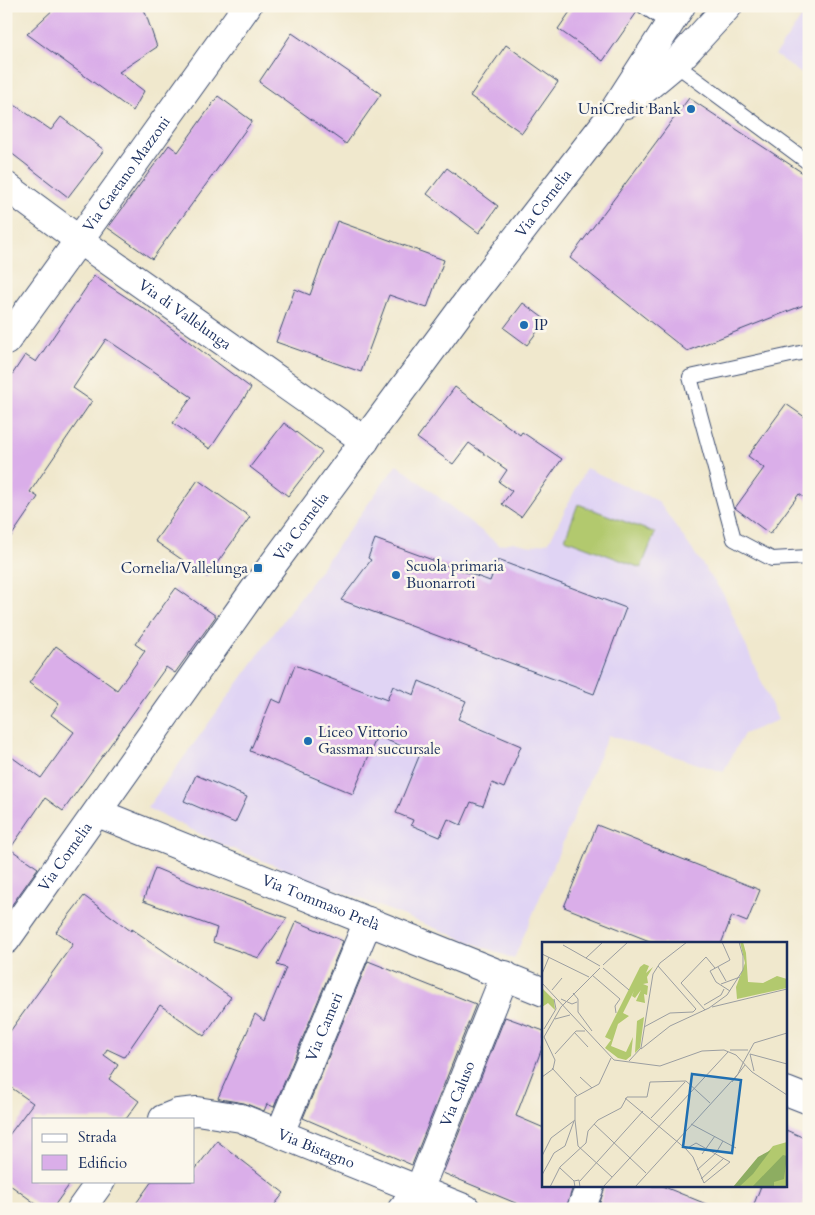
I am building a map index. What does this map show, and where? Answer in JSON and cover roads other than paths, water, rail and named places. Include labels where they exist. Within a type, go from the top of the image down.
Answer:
[{"type":"street","name":"Via Gaetano Mazzoni","points":[[6,341],[247,6]]},
{"type":"street","name":"Via Cornelia","points":[[607,121],[675,64],[728,6]]},
{"type":"street","name":"Via Cornelia","points":[[6,940],[98,813],[257,586],[478,287],[607,121],[675,15]]},
{"type":"street","name":"Via di Vallelunga","points":[[6,186],[365,440]]},
{"type":"street","name":"Via Tommaso Prelà","points":[[98,813],[542,991]]},
{"type":"street","name":"Via Cameri","points":[[280,1133],[368,921]]},
{"type":"street","name":"Via Caluso","points":[[411,1199],[505,975]]},
{"type":"street","points":[[788,1092],[809,1100]]},
{"type":"street","name":"Via Bistagno","points":[[166,1118],[188,1111],[212,1112],[241,1118],[280,1133],[411,1199],[466,1209]]},
{"type":"street","points":[[81,1209],[100,1182]]},
{"type":"street","points":[[581,1209],[589,1188]]},
{"type":"lane","points":[[644,6],[675,15]]},
{"type":"lane","points":[[675,64],[809,163]]},
{"type":"lane","points":[[809,351],[690,377],[734,538],[772,559],[809,557]]},
{"type":"place","name":"UniCredit Bank","points":[[691,109]]},
{"type":"place","name":"IP","points":[[524,325]]},
{"type":"place","name":"Cornelia/Vallelunga","points":[[258,568]]},
{"type":"place","name":"Scuola primaria Buonarroti","points":[[396,575]]},
{"type":"place","name":"Liceo Vittorio Gassman succursale","points":[[308,741]]}]
